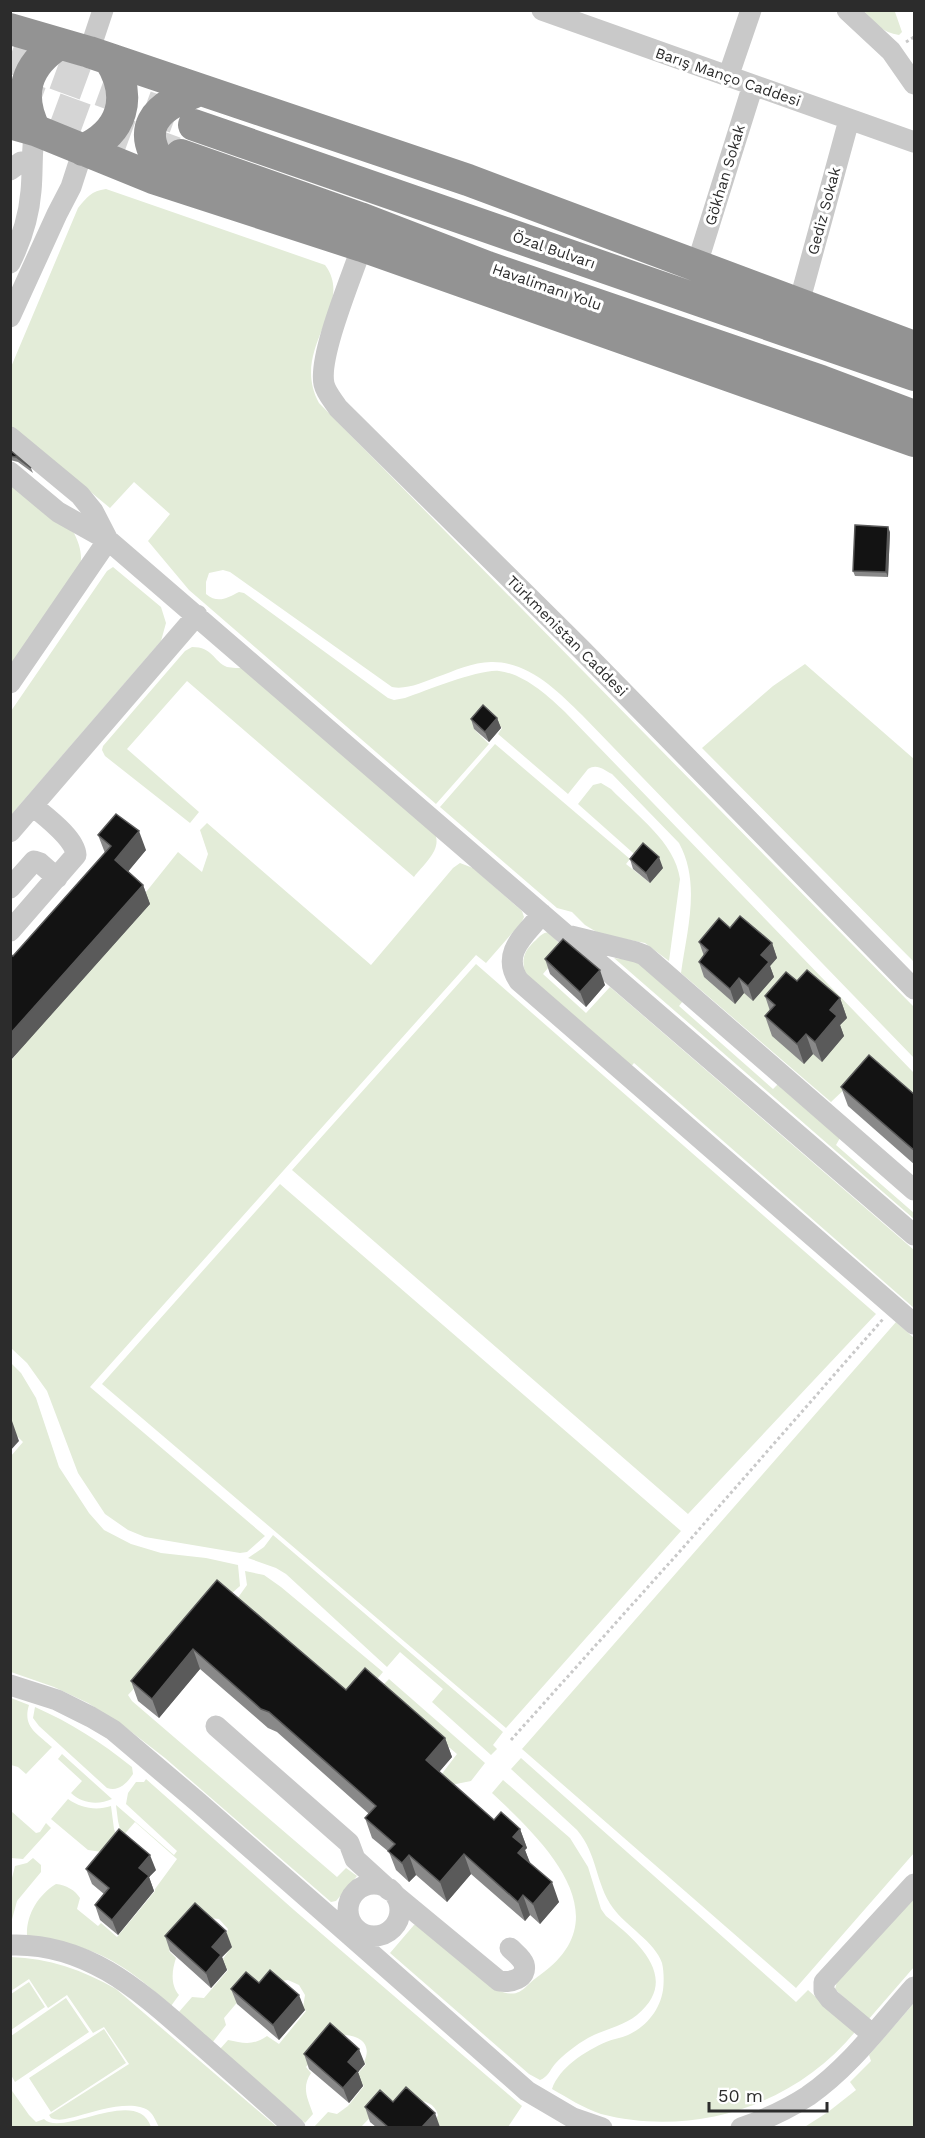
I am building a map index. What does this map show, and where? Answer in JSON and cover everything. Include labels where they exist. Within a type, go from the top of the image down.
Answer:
[{"type":"highway","points":[[10,28],[468,180],[915,347]]},
{"type":"highway","points":[[59,44],[47,51],[37,62],[30,75],[26,88],[29,117],[23,127],[178,186],[362,246],[915,441]]},
{"type":"highway","points":[[82,150],[95,145],[106,136],[114,126],[123,100],[118,73],[99,56]]},
{"type":"highway","points":[[178,186],[155,158],[150,135],[158,115],[173,102],[199,90]]},
{"type":"highway","name":"Özal Bulvarı","points":[[194,125],[915,375]]},
{"type":"highway","name":"Havalimanı Yolu","points":[[182,155],[360,218],[487,267],[915,416]]},
{"type":"street","points":[[99,56],[103,10]]},
{"type":"street","name":"Barış Manço Caddesi","points":[[542,10],[915,142]]},
{"type":"street","points":[[728,77],[751,10]]},
{"type":"street","points":[[847,10],[891,51],[915,84]]},
{"type":"street","name":"Gökhan Sokak","points":[[697,264],[753,85]]},
{"type":"street","name":"Gediz Sokak","points":[[799,303],[849,120]]},
{"type":"street","points":[[10,263],[29,208],[33,143],[23,127]]},
{"type":"street","points":[[10,318],[71,187],[82,150]]},
{"type":"street","points":[[10,170],[21,162],[32,162]]},
{"type":"street","name":"Türkmenistan Caddesi","points":[[362,246],[328,346],[324,382],[329,396],[338,408],[581,649],[915,989]]},
{"type":"street","points":[[10,436],[80,495],[93,511],[108,540]]},
{"type":"street","points":[[10,472],[58,512],[108,540],[197,615],[915,1235]]},
{"type":"street","points":[[10,683],[108,540]]},
{"type":"street","points":[[10,832],[197,615]]},
{"type":"street","points":[[10,932],[76,855],[76,848],[70,840],[33,806]]},
{"type":"street","points":[[10,888],[34,861],[40,863],[57,878]]},
{"type":"street","points":[[542,914],[511,954],[511,964],[519,981],[915,1324]]},
{"type":"street","points":[[567,936],[644,955],[915,1190]]},
{"type":"street","points":[[10,1685],[57,1700],[113,1730],[354,1933],[527,2091],[573,2118],[602,2127]]},
{"type":"street","points":[[216,1726],[349,1843],[355,1859],[499,1981],[513,1982],[521,1977],[524,1970],[524,1963],[510,1948]]},
{"type":"street","points":[[872,2034],[830,1999],[824,1991],[824,1982],[915,1884]]},
{"type":"street","points":[[375,1885],[392,1892],[398,1902],[399,1916],[392,1929],[386,1933],[371,1936],[354,1933],[348,1908],[354,1894],[360,1889],[375,1885]]},
{"type":"street","points":[[10,1945],[43,1947],[70,1954],[91,1962],[127,1982],[295,2127]]},
{"type":"street","points":[[741,2127],[807,2097],[843,2067],[915,1987]]},
{"type":"path","points":[[511,1740],[894,1306]]},
{"type":"green space","points":[[864,11],[895,12],[902,32],[899,35],[883,29]]},
{"type":"green space","points":[[106,189],[325,265],[332,280],[333,296],[312,364],[312,383],[319,403],[914,1007],[914,1058],[582,715],[541,679],[517,666],[484,662],[421,683],[398,688],[392,687],[230,572],[223,570],[209,573],[206,594],[219,599],[239,592],[244,593],[388,698],[394,700],[490,671],[517,676],[535,686],[565,712],[914,1073],[914,1095],[880,1064],[871,1064],[831,1102],[681,973],[689,924],[691,890],[686,858],[679,843],[612,774],[600,768],[591,767],[568,794],[498,734],[502,728],[486,713],[474,729],[489,744],[436,804],[189,590],[148,541],[170,514],[134,482],[110,508],[11,426],[11,367],[78,208],[90,195]]},
{"type":"green space","points":[[11,480],[74,533],[81,558],[80,566],[11,666]]},
{"type":"green space","points":[[113,567],[161,607],[166,623],[161,641],[11,815],[11,711],[107,571]]},
{"type":"green space","points":[[192,647],[204,649],[227,667],[243,668],[435,834],[437,840],[434,851],[414,877],[187,681],[127,749],[199,812],[190,823],[105,756],[103,746],[185,651]]},
{"type":"green space","points":[[805,664],[914,759],[914,962],[702,748],[773,686]]},
{"type":"green space","points":[[495,744],[630,859],[626,864],[650,883],[641,860],[578,804],[593,785],[601,783],[611,789],[663,841],[677,866],[680,879],[669,961],[645,943],[600,934],[585,925],[572,912],[557,908],[440,807]]},
{"type":"green space","points":[[207,823],[371,965],[453,868],[460,863],[473,868],[522,911],[524,917],[486,963],[476,955],[90,1387],[265,1536],[247,1552],[240,1553],[145,1537],[128,1530],[105,1514],[78,1473],[47,1391],[27,1363],[11,1348],[11,1061],[178,852],[202,872],[208,854],[200,830]]},
{"type":"green space","points":[[549,932],[564,949],[543,974],[586,1013],[610,987],[914,1250],[914,1308],[634,1063],[628,1070],[528,981],[524,969],[527,949],[540,936]]},
{"type":"green space","points":[[614,958],[637,961],[683,1001],[679,1006],[773,1089],[778,1084],[840,1138],[836,1145],[914,1213],[914,1219]]},
{"type":"green space","points":[[476,964],[876,1314],[688,1514],[292,1170]]},
{"type":"green space","points":[[280,1184],[681,1531],[506,1728],[102,1384]]},
{"type":"green space","points":[[896,1322],[914,1338],[914,1853],[796,1988],[522,1749]]},
{"type":"green space","points":[[10,1362],[21,1373],[36,1398],[59,1467],[89,1513],[104,1530],[131,1544],[161,1553],[206,1558],[238,1565],[240,1586],[177,1641],[128,1695],[132,1701],[337,1877],[346,1868],[357,1876],[336,1901],[331,1902],[165,1758],[125,1727],[88,1703],[54,1687],[11,1672],[11,1456],[23,1442],[11,1430]]},
{"type":"green space","points":[[273,1535],[503,1732],[493,1745],[497,1749],[491,1755],[432,1702],[443,1689],[400,1652],[387,1667],[286,1574],[248,1558],[264,1547]]},
{"type":"green space","points":[[245,1571],[264,1575],[281,1587],[383,1672],[374,1683],[348,1699],[237,1599],[247,1585]]},
{"type":"green space","points":[[389,1679],[485,1763],[471,1781],[451,1785],[441,1775],[457,1754],[380,1688]]},
{"type":"green space","points":[[11,1698],[29,1705],[27,1713],[30,1725],[52,1747],[26,1774],[18,1767],[11,1765]]},
{"type":"green space","points":[[35,1707],[73,1726],[109,1749],[132,1767],[131,1777],[119,1788],[107,1788],[39,1726],[33,1718]]},
{"type":"green space","points":[[62,1754],[112,1799],[91,1802],[75,1797],[71,1793],[82,1781],[58,1759]]},
{"type":"green space","points":[[521,1758],[796,2002],[808,1990],[855,2032],[831,2057],[803,2079],[773,2096],[740,2109],[706,2118],[671,2122],[636,2120],[601,2114],[552,2089],[560,2074],[582,2055],[606,2042],[635,2032],[646,2023],[659,2004],[664,1984],[663,1969],[653,1948],[613,1908],[603,1889],[589,1849],[577,1830],[511,1769]]},
{"type":"green space","points":[[146,1779],[522,2106],[508,2127],[441,2127],[435,2122],[438,2115],[435,2108],[423,2101],[415,2100],[384,2103],[361,2127],[314,2127],[328,2112],[337,2114],[348,2106],[364,2086],[355,2077],[366,2064],[364,2062],[367,2054],[366,2048],[359,2039],[347,2035],[333,2036],[306,2067],[311,2073],[306,2089],[313,2114],[305,2123],[220,2049],[228,2040],[243,2043],[267,2036],[279,2044],[306,2011],[303,2008],[305,1995],[299,1985],[288,1980],[251,1986],[224,2018],[226,2025],[212,2043],[178,2013],[192,1997],[204,1998],[228,1970],[220,1963],[232,1946],[225,1939],[228,1929],[219,1919],[200,1917],[169,1951],[176,1958],[173,1977],[174,1986],[179,1995],[171,2006],[118,1964],[95,1952],[27,1936],[27,1928],[34,1906],[56,1884],[76,1893],[80,1898],[77,1909],[98,1926],[101,1923],[117,1937],[155,1891],[177,1859],[135,1822],[122,1837],[116,1805],[174,1855],[177,1851],[126,1804],[128,1793],[136,1782],[144,1782]]},
{"type":"green space","points":[[503,1780],[570,1838],[588,1867],[601,1909],[641,1948],[655,1974],[655,1987],[650,2001],[637,2015],[579,2044],[562,2057],[540,2080],[529,2074],[390,1953],[414,1925],[419,1925],[497,1990],[512,1994],[525,1988],[564,1952],[575,1928],[575,1904],[566,1879],[551,1855],[492,1793]]},
{"type":"green space","points":[[68,1799],[89,1808],[111,1806],[114,1829],[120,1844],[102,1852],[88,1850],[51,1819]]},
{"type":"green space","points":[[11,1811],[36,1833],[40,1832],[46,1823],[51,1828],[23,1859],[11,1858]]},
{"type":"green space","points":[[33,1858],[41,1865],[41,1872],[17,1901],[11,1923],[11,1882],[15,1866],[27,1863]]},
{"type":"green space","points":[[914,1896],[914,1967],[868,2020],[835,1989],[837,1982]]},
{"type":"green space","points":[[11,1957],[65,1966],[116,1989],[277,2127],[159,2127],[149,2111],[134,2106],[114,2107],[58,2120],[51,2118],[49,2115],[129,2064],[104,2027],[93,2033],[67,1995],[48,2008],[29,1979],[11,1991]]},
{"type":"green space","points":[[29,1982],[45,2007],[11,2030],[11,1994]]},
{"type":"green space","points":[[66,1998],[89,2032],[15,2082],[11,2075],[11,2036]]},
{"type":"green space","points":[[914,2003],[914,2127],[803,2128],[856,2090],[850,2082],[871,2061],[869,2055]]},
{"type":"green space","points":[[104,2029],[126,2063],[51,2112],[29,2078]]},
{"type":"green space","points":[[10,2088],[36,2122],[44,2119],[53,2123],[66,2122],[116,2111],[131,2111],[143,2115],[151,2127],[11,2127]]},
{"type":"building","points":[[10,450],[31,468],[16,457],[10,456]]},
{"type":"building","points":[[855,525],[888,527],[886,572],[853,571]]},
{"type":"building","points":[[483,705],[497,718],[485,732],[471,719]]},
{"type":"building","points":[[116,814],[139,831],[115,860],[143,885],[10,1034],[10,954],[13,956],[111,846],[98,835]]},
{"type":"building","points":[[643,843],[659,857],[646,873],[630,859]]},
{"type":"building","points":[[740,916],[772,943],[761,955],[769,962],[748,986],[739,978],[730,989],[699,962],[708,950],[699,942],[719,918],[730,928]]},
{"type":"building","points":[[563,939],[600,970],[580,992],[545,959]]},
{"type":"building","points":[[807,970],[840,998],[830,1010],[837,1016],[815,1042],[806,1034],[797,1044],[765,1016],[775,1005],[765,996],[786,972],[797,981]]},
{"type":"building","points":[[869,1055],[915,1095],[915,1151],[841,1087]]},
{"type":"building","points":[[217,1580],[346,1690],[365,1668],[445,1738],[426,1760],[494,1820],[501,1812],[520,1829],[513,1837],[524,1846],[518,1853],[552,1882],[533,1904],[523,1895],[518,1902],[464,1854],[440,1882],[409,1855],[402,1863],[388,1851],[395,1844],[365,1818],[376,1806],[193,1649],[152,1699],[131,1681]]},
{"type":"building","points":[[119,1829],[150,1855],[139,1868],[149,1876],[112,1920],[95,1905],[109,1888],[86,1869]]},
{"type":"building","points":[[195,1903],[226,1931],[212,1947],[221,1955],[206,1973],[165,1936]]},
{"type":"building","points":[[270,1970],[299,1995],[273,2025],[231,1989],[246,1972],[259,1983]]},
{"type":"building","points":[[330,2023],[359,2049],[348,2062],[358,2071],[343,2088],[304,2054]]},
{"type":"building","points":[[406,2087],[435,2113],[422,2127],[388,2127],[365,2107],[380,2090],[393,2102]]},
{"type":"tunnel","points":[[10,57],[185,121]]},
{"type":"tunnel","points":[[10,92],[176,153]]}]
